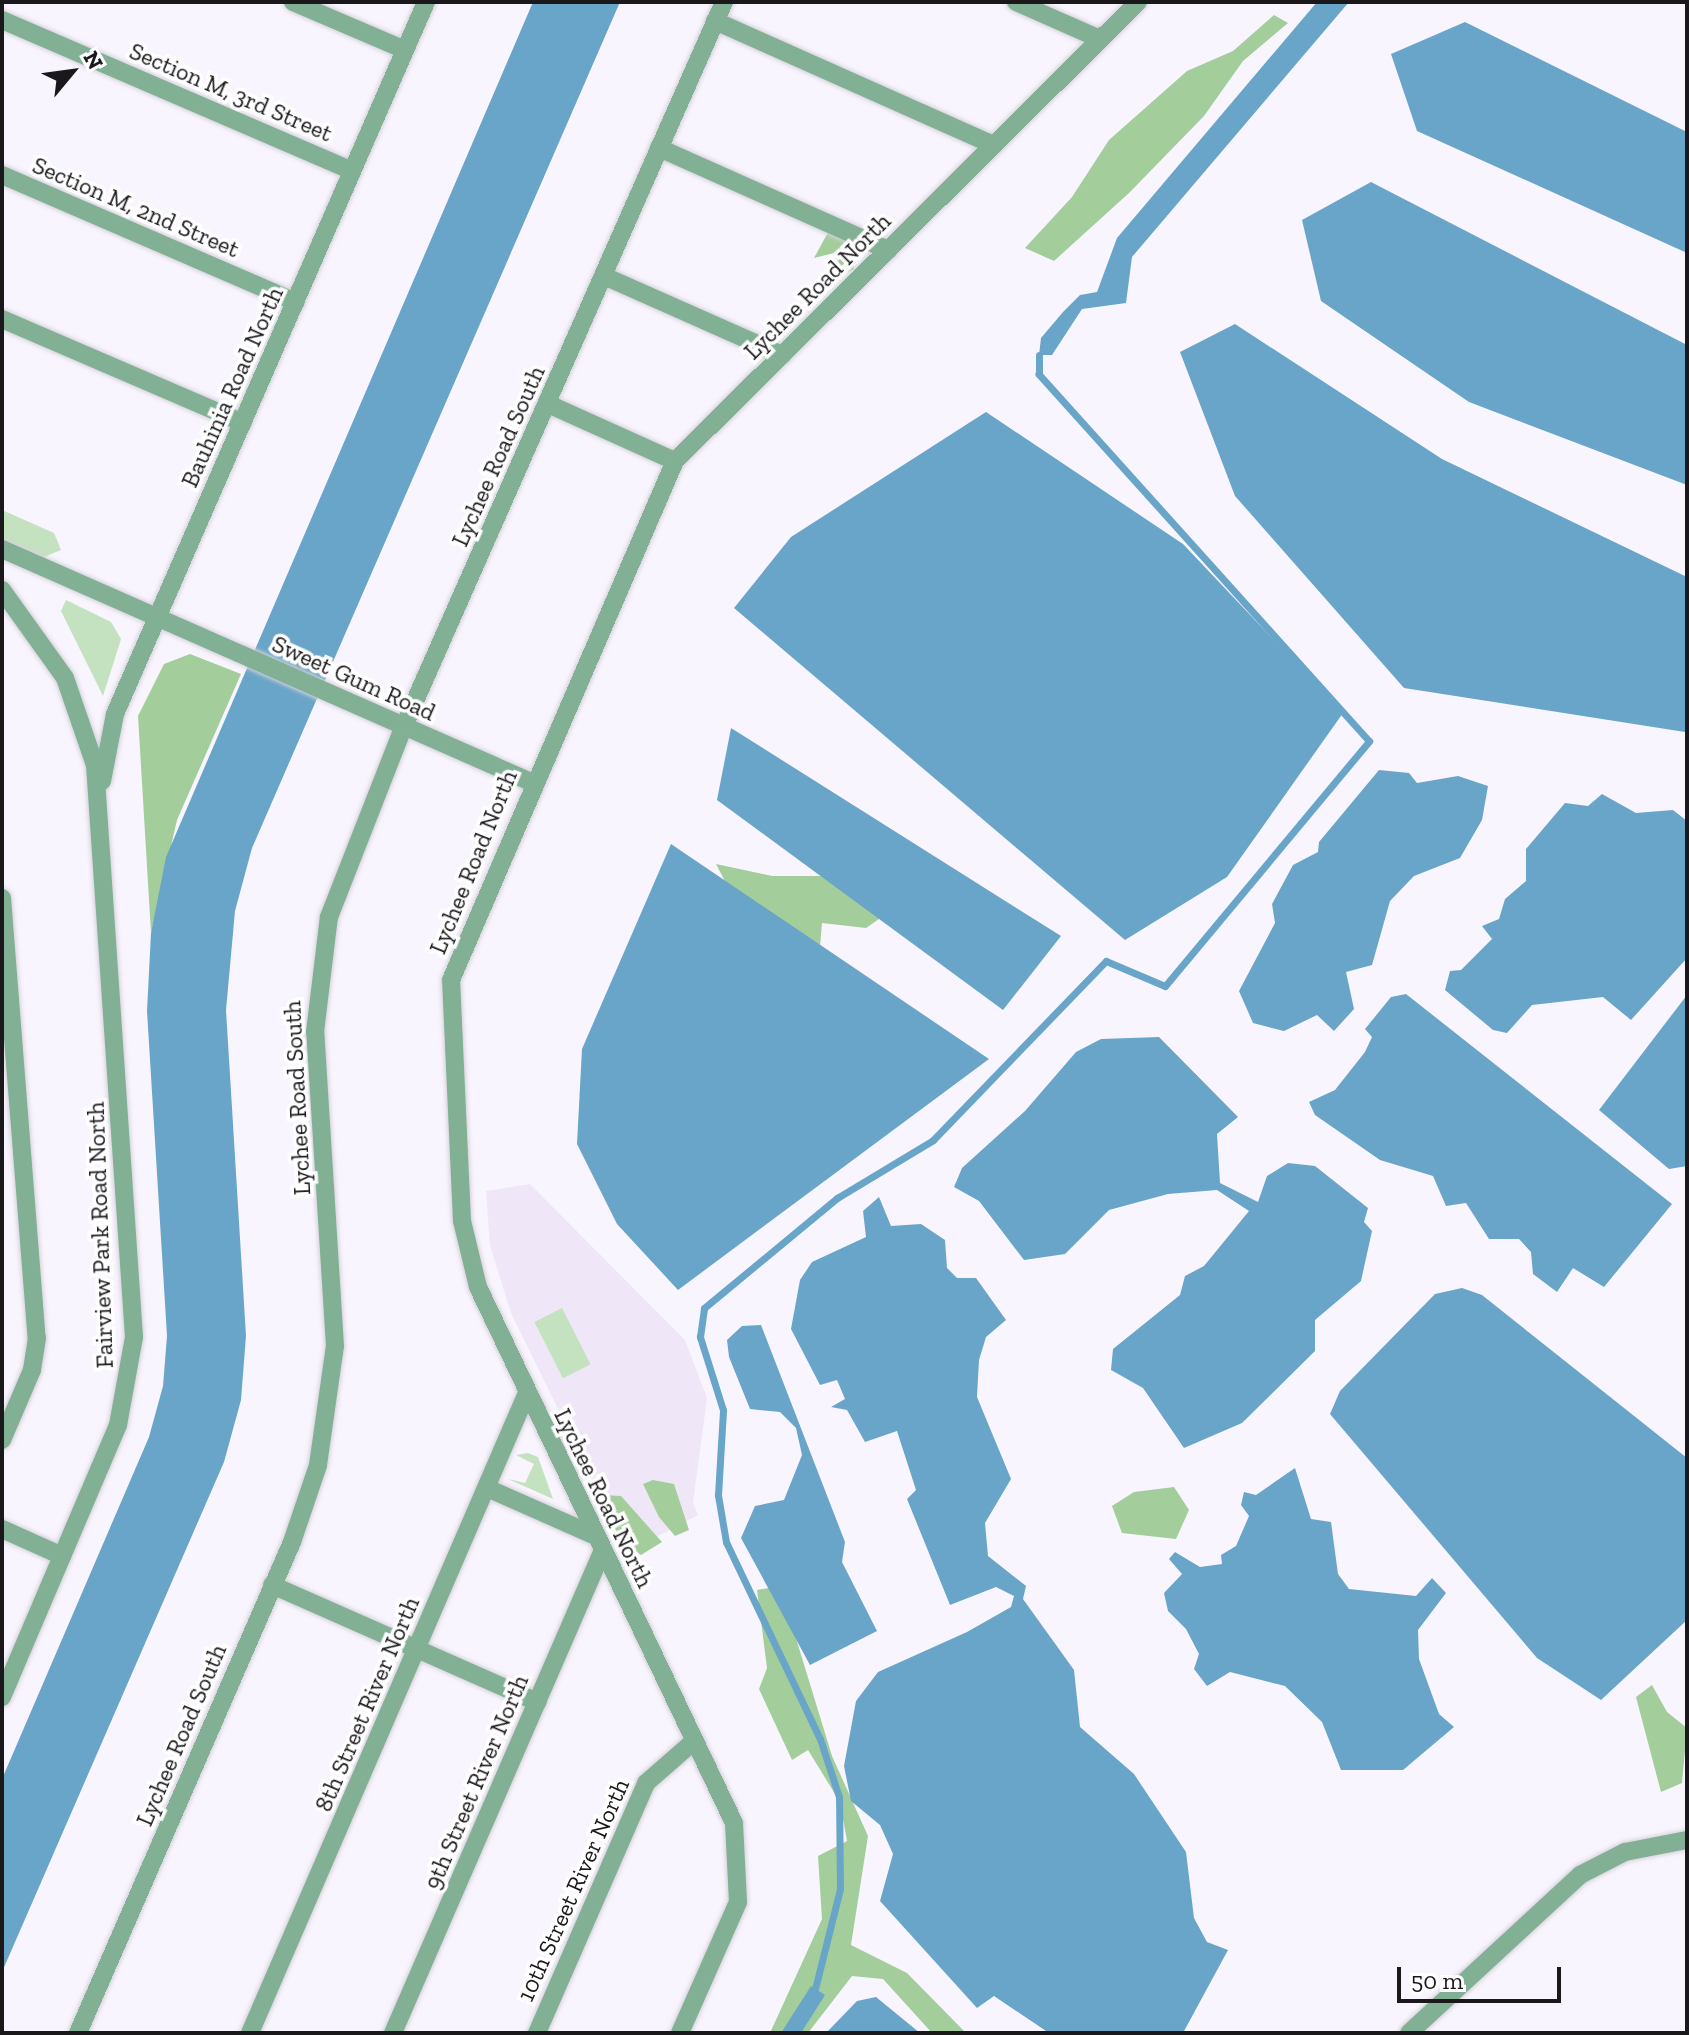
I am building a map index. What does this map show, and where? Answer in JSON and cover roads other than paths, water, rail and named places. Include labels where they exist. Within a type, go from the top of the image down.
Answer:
[{"type":"street","points":[[293,2],[405,50]]},
{"type":"street","name":"Bauhinia Road North","points":[[99,795],[115,714],[426,2]]},
{"type":"street","name":"Lychee Road South","points":[[78,2033],[272,1585],[314,1479],[332,1386],[334,1305],[315,1032],[320,956],[404,726],[724,2]]},
{"type":"street","points":[[1016,2],[1100,39]]},
{"type":"street","name":"Lychee Road North","points":[[680,2033],[738,1902],[739,1867],[734,1823],[527,1393],[466,1243],[448,1004],[457,957],[531,782],[675,461],[1138,2]]},
{"type":"street","name":"Section M, 3rd Street","points":[[2,20],[352,171]]},
{"type":"street","points":[[715,21],[994,145]]},
{"type":"street","points":[[659,148],[888,250]]},
{"type":"street","name":"Section M, 2nd Street","points":[[2,175],[296,302]]},
{"type":"street","points":[[604,276],[782,355]]},
{"type":"street","points":[[2,319],[243,423]]},
{"type":"street","points":[[548,404],[675,461]]},
{"type":"street","name":"Sweet Gum Road","points":[[2,549],[531,782]]},
{"type":"street","points":[[2,590],[65,678],[88,735],[99,795]]},
{"type":"street","name":"Fairview Park Road North","points":[[2,1697],[118,1425],[133,1359],[99,795]]},
{"type":"street","points":[[2,898],[37,1338],[32,1370],[2,1440]]},
{"type":"street","name":"8th Street River North","points":[[250,2033],[527,1393]]},
{"type":"street","points":[[487,1488],[599,1543]]},
{"type":"street","points":[[2,1529],[62,1556]]},
{"type":"street","name":"9th Street River North","points":[[393,2033],[537,1702],[599,1543]]},
{"type":"street","points":[[272,1585],[537,1702]]},
{"type":"street","name":"10th Street River North","points":[[537,2033],[646,1783],[694,1741]]},
{"type":"street","points":[[1409,2033],[1580,1875],[1625,1852],[1687,1840]]},
{"type":"water","points":[[533,2],[620,2],[252,848],[235,911],[226,1010],[246,1336],[241,1400],[224,1462],[2,1972],[2,1779],[149,1437],[163,1386],[167,1336],[147,1011],[151,933],[166,857]]},
{"type":"water","points":[[1317,2],[1349,2],[1132,257],[1126,303],[1082,309],[1052,355],[1039,355],[1041,338],[1063,312],[1080,295],[1097,292],[1117,238]]},
{"type":"water","points":[[1465,22],[1687,132],[1687,253],[1417,131],[1391,54]]},
{"type":"water","points":[[1371,182],[1687,345],[1687,485],[1469,402],[1321,301],[1302,220]]},
{"type":"water","points":[[1235,324],[1442,459],[1687,577],[1685,732],[1404,688],[1235,496],[1180,352]]},
{"type":"water","points":[[986,412],[1183,544],[1343,713],[1227,877],[1125,940],[734,608],[791,537]]},
{"type":"water","points":[[731,728],[1061,936],[1003,1010],[717,800]]},
{"type":"water","points":[[1379,770],[1409,773],[1417,783],[1458,776],[1488,786],[1482,820],[1460,858],[1414,876],[1390,901],[1372,965],[1346,972],[1354,1009],[1334,1031],[1317,1015],[1284,1031],[1253,1023],[1239,991],[1275,923],[1272,904],[1293,865],[1318,852],[1319,842]]},
{"type":"water","points":[[1602,794],[1636,813],[1673,810],[1687,821],[1687,958],[1631,1020],[1603,997],[1532,1005],[1507,1033],[1493,1030],[1445,990],[1450,971],[1461,970],[1492,939],[1482,926],[1499,919],[1505,899],[1526,881],[1526,849],[1565,803],[1588,806]]},
{"type":"water","points":[[671,844],[989,1059],[678,1290],[617,1224],[577,1144],[582,1049]]},
{"type":"water","points":[[1406,994],[1672,1204],[1604,1287],[1573,1268],[1557,1292],[1533,1274],[1531,1252],[1519,1239],[1489,1239],[1466,1203],[1446,1206],[1433,1176],[1380,1160],[1315,1115],[1309,1102],[1335,1090],[1365,1052],[1372,1037],[1365,1029],[1391,997]]},
{"type":"water","points":[[1687,995],[1687,1166],[1669,1169],[1599,1110]]},
{"type":"water","points":[[1159,1037],[1238,1117],[1217,1134],[1220,1183],[1258,1202],[1267,1176],[1288,1163],[1315,1166],[1368,1208],[1364,1222],[1372,1231],[1361,1281],[1315,1320],[1315,1351],[1242,1423],[1184,1448],[1143,1388],[1111,1370],[1113,1349],[1180,1295],[1185,1276],[1204,1266],[1249,1211],[1217,1190],[1168,1194],[1109,1210],[1065,1254],[1024,1260],[979,1201],[954,1187],[962,1168],[1025,1111],[1076,1052],[1101,1039]]},
{"type":"water","points":[[879,1197],[891,1226],[921,1224],[945,1240],[947,1268],[957,1278],[976,1278],[1006,1320],[986,1337],[979,1360],[977,1397],[1011,1479],[985,1523],[988,1556],[1026,1586],[1023,1599],[1074,1670],[1080,1727],[1134,1774],[1186,1852],[1194,1918],[1207,1942],[1228,1950],[1183,2033],[1049,2033],[994,1996],[977,2008],[880,1901],[893,1854],[880,1825],[851,1801],[844,1766],[856,1701],[878,1672],[967,1632],[1011,1607],[1014,1596],[996,1587],[950,1605],[907,1499],[916,1490],[897,1431],[865,1442],[847,1410],[831,1407],[845,1399],[837,1380],[820,1385],[791,1329],[800,1280],[812,1262],[866,1237],[863,1211]]},
{"type":"water","points":[[1462,1288],[1482,1295],[1687,1458],[1687,1620],[1601,1700],[1537,1658],[1330,1414],[1340,1391],[1435,1294]]},
{"type":"water","points":[[761,1325],[845,1542],[842,1562],[877,1631],[810,1665],[741,1538],[755,1506],[784,1500],[802,1455],[796,1428],[780,1412],[750,1409],[729,1357],[727,1340],[742,1326]]},
{"type":"water","points":[[1295,1468],[1311,1519],[1331,1522],[1338,1574],[1349,1589],[1416,1596],[1432,1578],[1446,1593],[1418,1630],[1419,1659],[1439,1714],[1454,1727],[1403,1770],[1341,1770],[1322,1722],[1285,1686],[1230,1672],[1207,1686],[1194,1669],[1199,1654],[1186,1629],[1168,1611],[1164,1593],[1182,1574],[1169,1559],[1175,1552],[1200,1567],[1222,1564],[1221,1555],[1236,1546],[1249,1516],[1241,1505],[1244,1492],[1256,1495]]},
{"type":"water","points":[[811,1986],[825,1995],[801,2033],[781,2033]]},
{"type":"water","points":[[876,1997],[920,2033],[826,2033],[857,2001]]},
{"type":"waterway","points":[[813,1997],[840,1889],[839,1797],[820,1739],[726,1542],[718,1495],[723,1410],[700,1337],[704,1308],[837,1198],[933,1140],[1106,961],[1165,986],[1369,741],[1039,374],[1039,355]]}]
